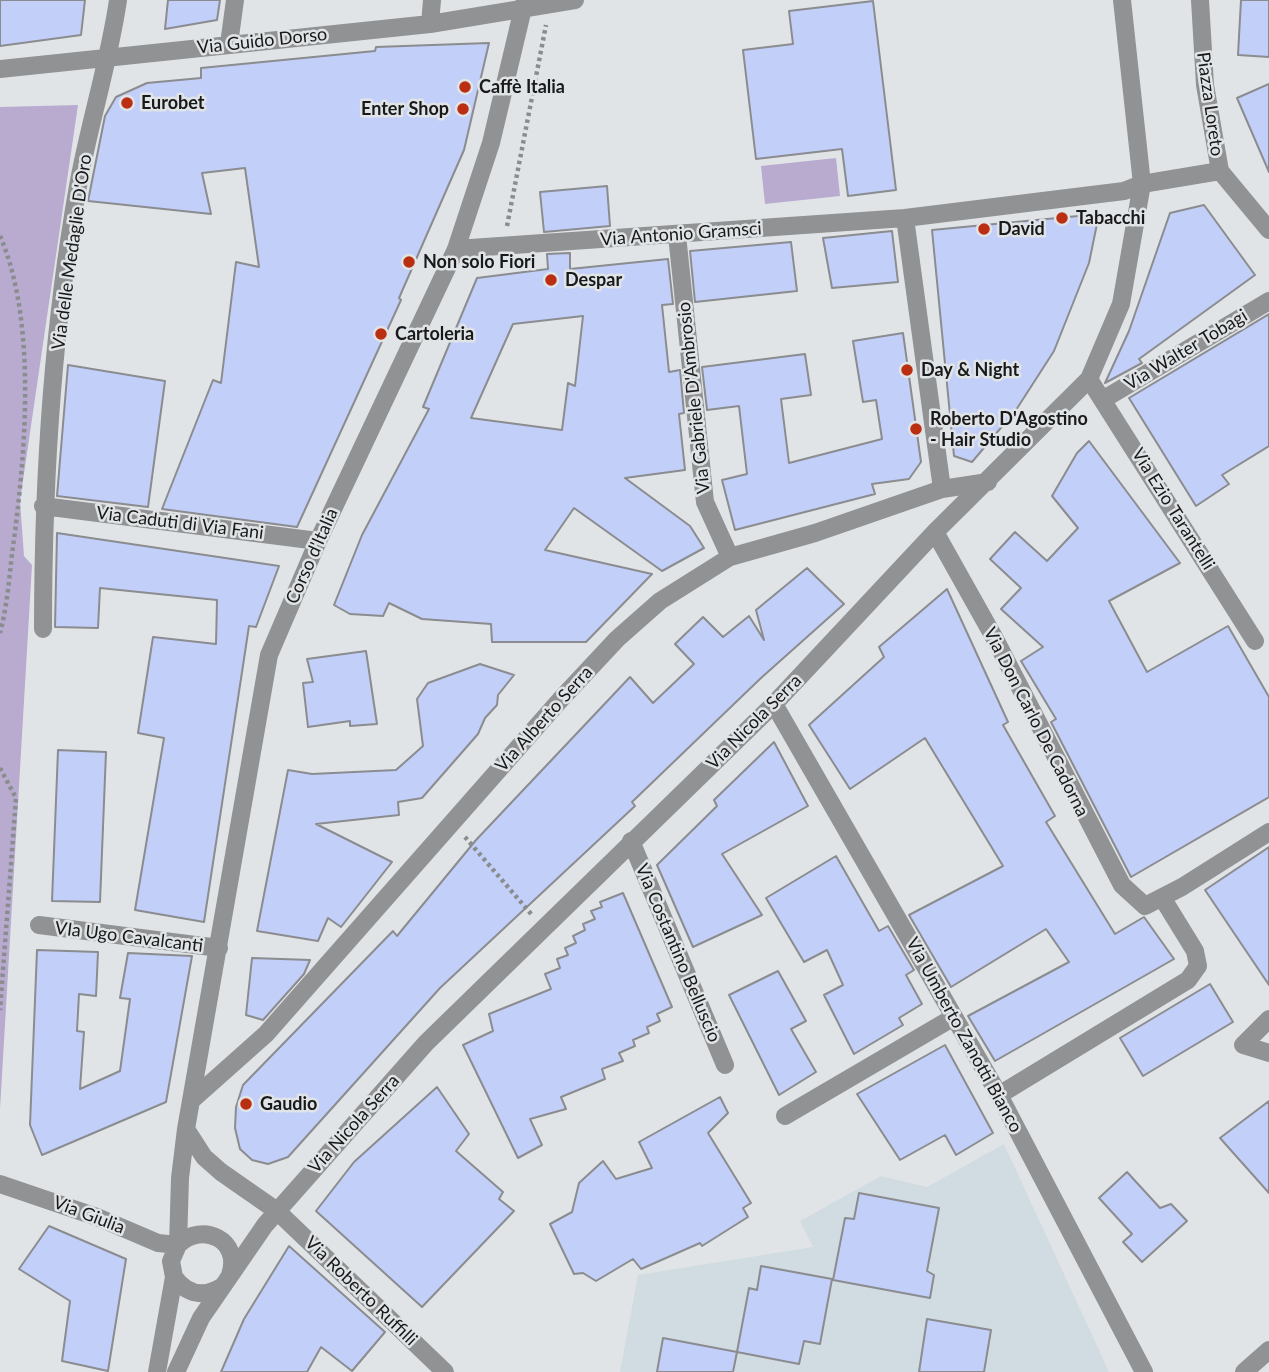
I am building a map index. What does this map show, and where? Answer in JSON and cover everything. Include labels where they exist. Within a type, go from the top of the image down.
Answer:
[{"type":"street","name":"Via delle Medaglie D'Oro","points":[[43,629],[43,506],[56,360],[78,185],[109,58],[118,0]]},
{"type":"street","points":[[229,44],[235,0]]},
{"type":"street","points":[[430,24],[432,0]]},
{"type":"street","name":"Via Guido Dorso","points":[[0,69],[430,24],[524,4],[575,0]]},
{"type":"street","points":[[1122,0],[1142,184]]},
{"type":"street","name":"Piazza Loreto","points":[[905,218],[1124,191],[1142,184],[1220,171],[1205,85],[1200,0]]},
{"type":"street","name":"Corso d'Italia","points":[[177,1245],[180,1178],[186,1129],[269,656],[318,541],[456,249],[491,143],[524,4]]},
{"type":"street","points":[[1220,171],[1269,230]]},
{"type":"street","name":"Via Nicola Serra","points":[[176,1372],[201,1318],[277,1211],[426,1042],[774,704],[934,532],[988,482],[1089,379],[1121,304],[1142,184]]},
{"type":"street","points":[[905,218],[942,489]]},
{"type":"street","name":"Via Antonio Gramsci","points":[[456,249],[905,218]]},
{"type":"street","name":"Via Gabriele D'Ambrosio","points":[[677,235],[705,502],[730,557]]},
{"type":"street","name":"Via Walter Tobagi","points":[[1104,399],[1269,300]]},
{"type":"street","name":"Via Ezio Tarantelli","points":[[1089,379],[1255,641]]},
{"type":"street","name":"Via Alberto Serra","points":[[193,1099],[266,1034],[561,699],[617,639],[660,601],[730,557],[815,533],[942,489],[988,482]]},
{"type":"street","name":"Via Caduti di Via Fani","points":[[43,506],[318,541]]},
{"type":"street","name":"Via Don Carlo De Cadorna","points":[[934,532],[995,639],[1122,885],[1145,906],[1163,899]]},
{"type":"street","name":"Via Umberto Zanotti Bianco","points":[[774,704],[999,1095],[1144,1372]]},
{"type":"street","points":[[999,1095],[1188,980],[1198,966],[1195,951],[1163,899],[1269,832]]},
{"type":"street","name":"Via Costantino Belluscio","points":[[631,841],[725,1066]]},
{"type":"street","name":"VIa Ugo Cavalcanti","points":[[39,925],[219,948]]},
{"type":"street","points":[[785,1116],[954,1017]]},
{"type":"street","points":[[1269,1019],[1243,1045],[1269,1053]]},
{"type":"street","name":"Via Roberto Ruffilli","points":[[186,1129],[204,1157],[277,1211],[445,1372]]},
{"type":"street","name":"Via Giulia","points":[[0,1184],[97,1217],[158,1243],[177,1245]]},
{"type":"street","points":[[157,1372],[174,1277],[171,1261],[177,1245],[192,1234],[217,1236],[230,1250],[232,1268],[226,1281],[206,1294],[196,1293],[180,1285],[174,1277]]},
{"type":"street","points":[[1244,1372],[1269,1350]]},
{"type":"path","points":[[503,247],[550,3]]},
{"type":"path","points":[[0,236],[16,290],[23,348],[24,472],[0,633]]},
{"type":"path","points":[[0,768],[16,798],[1,1009]]},
{"type":"path","points":[[476,847],[532,916]]},
{"type":"path","points":[[0,998],[1,1009]]},
{"type":"shaded area","points":[[78,105],[20,501],[24,556],[32,565],[0,1109],[0,107]]},
{"type":"shaded area","points":[[836,158],[840,196],[765,204],[761,166]]},
{"type":"shaded area","points":[[1004,1144],[1109,1372],[620,1372],[638,1275],[813,1247],[800,1221],[881,1176],[927,1187]]},
{"type":"building","points":[[0,0],[85,0],[81,35],[0,46]]},
{"type":"building","points":[[168,0],[220,0],[217,20],[165,29]]},
{"type":"building","points":[[1241,0],[1269,0],[1269,57],[1238,55]]},
{"type":"building","points":[[873,1],[896,190],[848,196],[842,149],[756,159],[743,50],[793,44],[789,11]]},
{"type":"building","points":[[489,43],[464,150],[399,298],[401,300],[297,527],[162,509],[213,380],[221,383],[236,262],[259,267],[245,168],[202,173],[211,214],[88,201],[105,116],[116,97],[147,83],[201,78],[201,68],[375,51],[376,47]]},
{"type":"building","points":[[1269,84],[1269,172],[1237,98]]},
{"type":"building","points":[[607,186],[610,226],[544,232],[540,192]]},
{"type":"building","points":[[1204,205],[1255,275],[1139,359],[1142,363],[1105,383],[1129,331],[1170,213]]},
{"type":"building","points":[[1099,214],[1089,263],[1054,351],[1016,410],[972,462],[954,456],[932,230]]},
{"type":"building","points":[[892,231],[898,282],[832,288],[823,238]]},
{"type":"building","points":[[791,242],[797,291],[695,302],[690,251]]},
{"type":"building","points":[[570,253],[570,269],[668,259],[673,304],[662,305],[669,372],[680,370],[684,413],[679,414],[685,470],[625,478],[690,526],[704,548],[662,571],[574,508],[545,550],[652,574],[586,642],[492,642],[491,624],[422,619],[389,603],[383,616],[350,614],[334,605],[362,535],[429,409],[423,407],[477,278],[548,269],[547,254]],"holes":[[[583,316],[575,386],[568,383],[562,430],[471,418],[513,324]]]},
{"type":"building","points":[[1269,314],[1269,446],[1222,475],[1229,484],[1196,506],[1129,398]]},
{"type":"building","points":[[903,333],[921,462],[909,479],[872,484],[875,494],[735,530],[722,480],[747,474],[739,406],[707,410],[702,367],[805,354],[811,395],[781,399],[789,463],[882,439],[876,400],[863,402],[853,341]]},
{"type":"building","points":[[68,365],[165,381],[148,507],[57,496]]},
{"type":"building","points":[[1089,441],[1180,563],[1109,601],[1147,672],[1228,626],[1269,697],[1269,797],[1131,877],[1051,722],[1056,719],[1021,661],[1043,647],[1001,609],[1021,588],[990,559],[1015,532],[1047,561],[1078,528],[1052,496],[1077,453]]},
{"type":"building","points":[[57,533],[279,566],[256,627],[249,626],[204,922],[135,910],[164,738],[138,733],[153,637],[216,644],[217,600],[100,588],[98,628],[55,627]]},
{"type":"building","points":[[807,568],[844,604],[761,678],[632,802],[635,806],[440,988],[288,1157],[268,1164],[252,1160],[240,1149],[235,1128],[236,1107],[243,1085],[393,931],[397,936],[476,840],[630,677],[653,703],[694,664],[675,644],[703,617],[723,637],[749,616],[764,640],[756,610]]},
{"type":"building","points":[[947,589],[1008,722],[1003,725],[1055,816],[1046,822],[1115,934],[1144,917],[1174,959],[995,1061],[968,1016],[1069,962],[1046,929],[951,987],[909,915],[1003,866],[925,738],[850,789],[809,725],[884,657],[879,647]]},
{"type":"building","points":[[366,651],[377,724],[350,726],[350,721],[308,727],[303,683],[313,682],[307,659]]},
{"type":"building","points":[[480,664],[514,675],[498,695],[497,705],[485,718],[478,734],[422,798],[398,802],[399,815],[316,824],[392,862],[341,927],[328,918],[318,941],[257,931],[288,770],[312,774],[396,770],[423,746],[417,699],[428,683]]},
{"type":"building","points":[[774,742],[808,806],[722,854],[762,915],[693,947],[657,865],[717,806],[714,800]]},
{"type":"building","points":[[58,750],[106,752],[100,902],[52,901]]},
{"type":"building","points":[[1269,847],[1269,985],[1205,890]]},
{"type":"building","points":[[836,856],[879,931],[888,926],[914,970],[906,975],[922,1004],[899,1018],[903,1025],[854,1054],[824,995],[843,985],[827,950],[804,962],[766,898]]},
{"type":"building","points":[[623,893],[672,1007],[657,1014],[660,1021],[647,1027],[649,1033],[633,1040],[635,1046],[619,1053],[623,1061],[602,1069],[605,1079],[561,1097],[566,1109],[530,1119],[542,1145],[518,1158],[463,1045],[493,1031],[489,1014],[551,989],[545,974],[560,968],[557,959],[568,955],[565,948],[576,943],[573,936],[585,930],[583,924],[595,919],[591,911],[602,907],[600,902]]},
{"type":"building","points":[[37,950],[98,952],[96,996],[79,994],[77,1031],[84,1032],[80,1089],[120,1071],[130,999],[120,998],[128,953],[192,956],[166,1102],[42,1155],[30,1125]]},
{"type":"building","points":[[252,958],[310,960],[304,974],[263,1020],[246,1015]]},
{"type":"building","points":[[778,971],[806,1021],[791,1029],[816,1072],[779,1095],[729,995]]},
{"type":"building","points":[[1210,984],[1233,1022],[1143,1076],[1120,1038]]},
{"type":"building","points":[[945,1045],[993,1133],[956,1155],[945,1135],[900,1160],[857,1094]]},
{"type":"building","points":[[437,1087],[469,1134],[456,1151],[503,1192],[499,1199],[514,1211],[422,1307],[316,1211],[354,1162]]},
{"type":"building","points":[[720,1097],[728,1113],[708,1133],[751,1203],[743,1208],[748,1217],[702,1246],[700,1243],[641,1269],[633,1259],[596,1281],[583,1273],[574,1274],[550,1224],[572,1212],[579,1183],[603,1161],[616,1179],[652,1168],[639,1142]]},
{"type":"building","points":[[1269,1101],[1269,1193],[1220,1138]]},
{"type":"building","points":[[1127,1172],[1160,1208],[1171,1204],[1187,1221],[1142,1262],[1123,1242],[1132,1234],[1099,1198]]},
{"type":"building","points":[[859,1193],[939,1208],[927,1271],[934,1275],[930,1298],[833,1280],[845,1218],[854,1219]]},
{"type":"building","points":[[49,1226],[126,1259],[108,1371],[62,1361],[70,1301],[19,1269]]},
{"type":"building","points":[[289,1246],[385,1332],[352,1371],[321,1347],[307,1372],[221,1372],[244,1319]]},
{"type":"building","points":[[761,1266],[832,1279],[820,1344],[804,1341],[799,1364],[737,1352],[749,1288],[757,1290]]},
{"type":"building","points":[[927,1319],[991,1330],[984,1372],[919,1372]]},
{"type":"building","points":[[663,1338],[737,1352],[733,1372],[657,1372]]},
{"type":"place","name":"Caffè Italia","points":[[465,87]]},
{"type":"place","name":"Eurobet","points":[[127,103]]},
{"type":"place","name":"Enter Shop","points":[[463,109]]},
{"type":"place","name":"Tabacchi","points":[[1062,218]]},
{"type":"place","name":"David","points":[[984,229]]},
{"type":"place","name":"Non solo Fiori","points":[[409,262]]},
{"type":"place","name":"Despar","points":[[551,280]]},
{"type":"place","name":"Cartoleria","points":[[381,334]]},
{"type":"place","name":"Day & Night","points":[[907,370]]},
{"type":"place","name":"Roberto D'Agostino - Hair Studio","points":[[916,429]]},
{"type":"place","name":"Gaudio","points":[[246,1104]]}]
